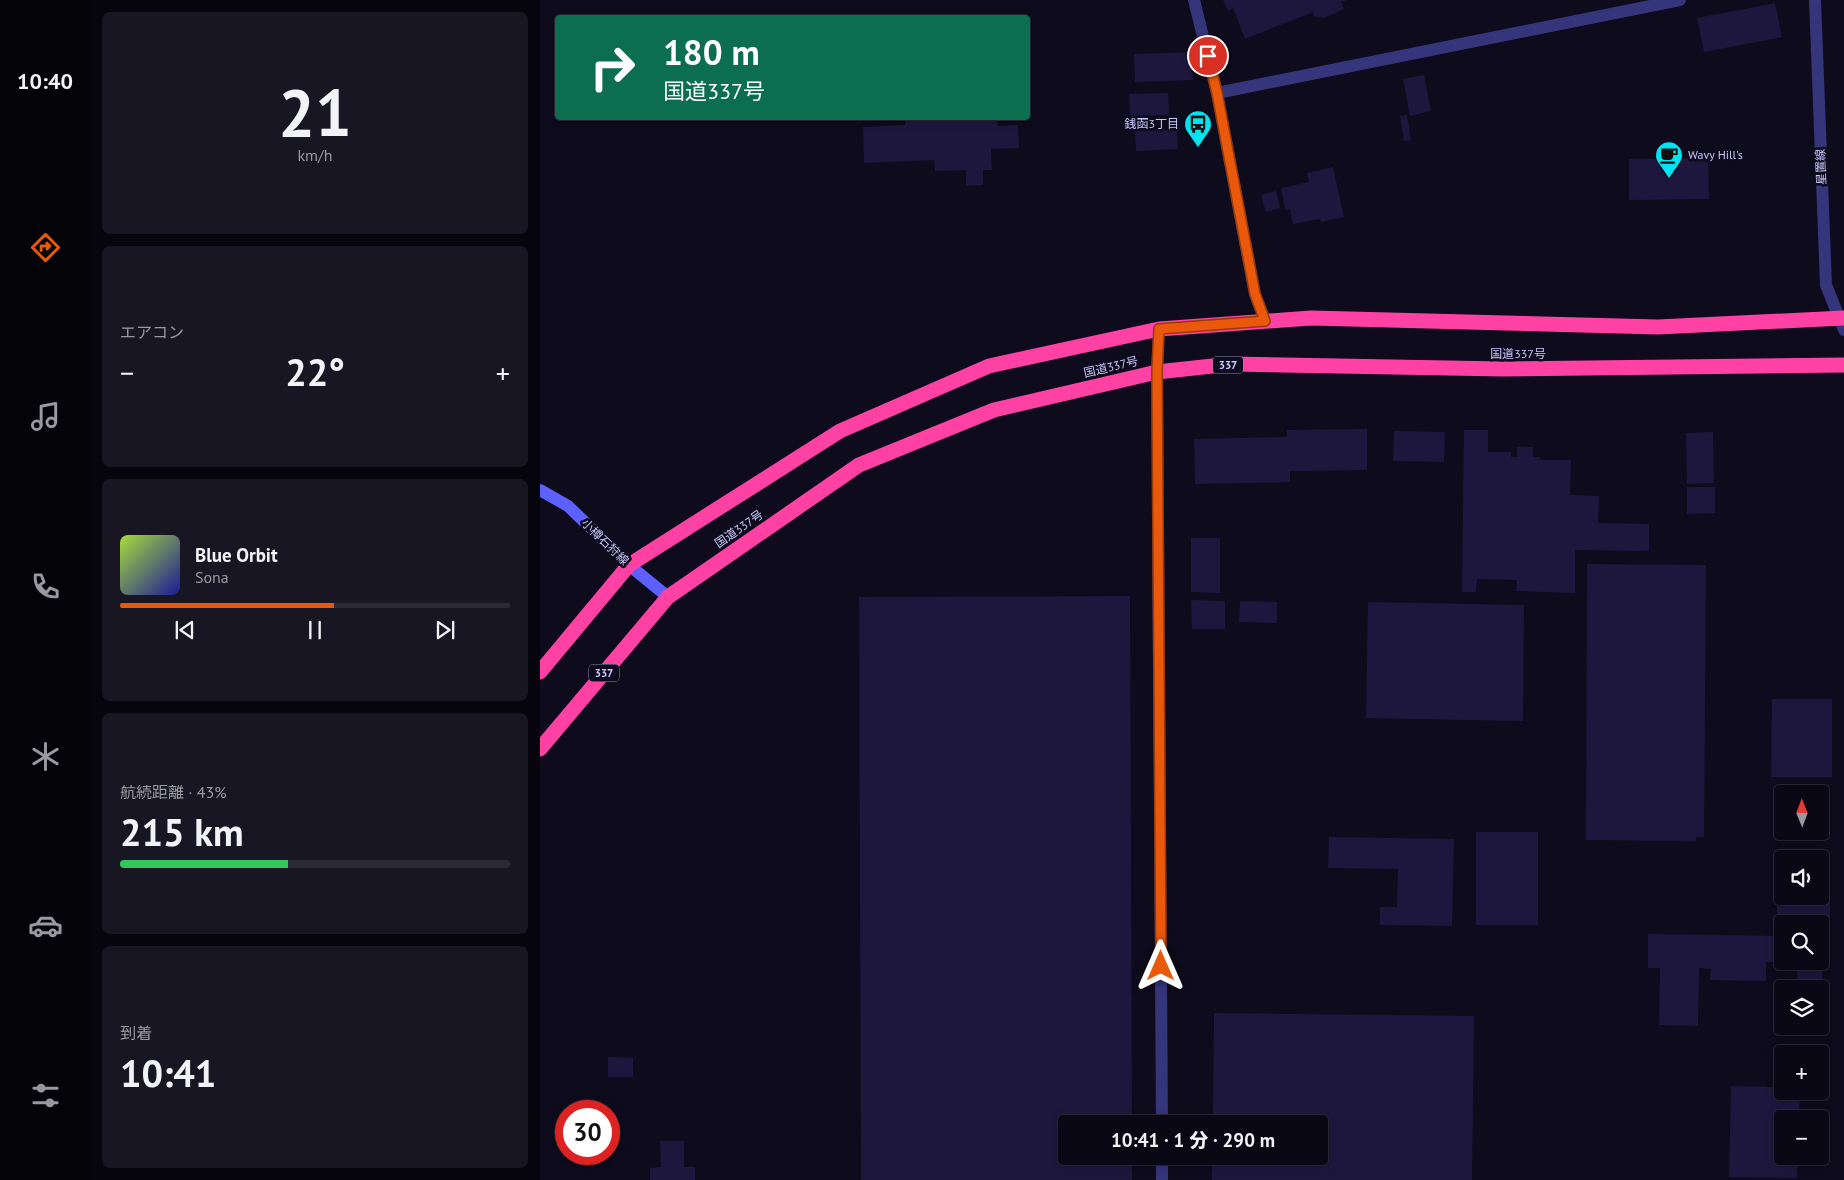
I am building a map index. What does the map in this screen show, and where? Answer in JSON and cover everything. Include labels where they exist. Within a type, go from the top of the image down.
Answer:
[{"type":"highway","points":[[540,672],[629,565],[840,431],[990,366],[1159,329],[1311,318],[1658,327],[1842,322]]},
{"type":"highway","name":"国道337号","points":[[540,749],[668,597],[859,465],[994,410],[1157,372],[1231,364],[1503,369],[1844,365]]},
{"type":"main road","name":"小樽石狩線","points":[[540,490],[568,506],[629,565],[668,597]]},
{"type":"street","points":[[1194,0],[1217,93],[1255,294],[1265,321]]},
{"type":"street","points":[[1217,93],[1680,0]]},
{"type":"street","name":"星置線","points":[[1815,0],[1826,285],[1842,322]]},
{"type":"street","points":[[1159,329],[1157,372],[1162,1115]]},
{"type":"street","points":[[1162,1165],[1162,1180]]},
{"type":"building","points":[[1223,0],[1347,0],[1341,2],[1344,9],[1324,18],[1314,16],[1313,12],[1245,39],[1233,8],[1228,11]]},
{"type":"building","points":[[1775,3],[1782,37],[1704,52],[1697,18]]},
{"type":"building","points":[[1192,52],[1193,80],[1135,82],[1134,54]]},
{"type":"building","points":[[1424,75],[1431,111],[1410,116],[1403,79]]},
{"type":"building","points":[[1168,93],[1169,115],[1130,116],[1129,94]]},
{"type":"building","points":[[1407,115],[1411,140],[1404,141],[1400,116]]},
{"type":"building","points":[[905,120],[997,120],[998,126],[1018,125],[1019,148],[991,149],[992,170],[983,170],[983,185],[966,186],[966,170],[935,171],[934,160],[864,163],[863,127],[905,125]]},
{"type":"building","points":[[1177,129],[1178,149],[1136,151],[1135,131]]},
{"type":"building","name":"Wavy Hill's","points":[[1708,158],[1709,199],[1629,200],[1629,159]]},
{"type":"building","points":[[1333,167],[1344,217],[1321,222],[1320,219],[1293,224],[1290,209],[1285,210],[1281,188],[1309,182],[1307,173]]},
{"type":"building","points":[[1276,191],[1280,208],[1266,212],[1261,195]]},
{"type":"building","points":[[1367,429],[1367,470],[1290,471],[1290,482],[1195,484],[1194,439],[1287,437],[1287,430]]},
{"type":"building","points":[[1464,430],[1488,430],[1488,452],[1511,452],[1511,457],[1517,457],[1517,447],[1533,447],[1533,457],[1540,457],[1540,460],[1571,460],[1570,495],[1599,496],[1598,523],[1649,524],[1649,551],[1575,550],[1575,593],[1516,591],[1517,580],[1477,579],[1476,592],[1462,592]]},
{"type":"building","points":[[1394,431],[1445,432],[1444,462],[1393,461]]},
{"type":"building","points":[[1713,432],[1714,483],[1687,484],[1686,433]]},
{"type":"building","points":[[1687,487],[1715,487],[1715,513],[1687,514]]},
{"type":"building","points":[[1191,538],[1220,538],[1220,593],[1191,592]]},
{"type":"building","points":[[1587,564],[1706,565],[1704,837],[1696,837],[1696,841],[1586,840]]},
{"type":"building","points":[[1130,596],[1132,1115],[1058,1115],[1058,1165],[1132,1165],[1132,1180],[861,1180],[859,597]]},
{"type":"building","points":[[1191,600],[1225,601],[1225,629],[1192,629]]},
{"type":"building","points":[[1240,601],[1277,602],[1277,623],[1239,622]]},
{"type":"building","points":[[1368,602],[1524,605],[1523,721],[1366,718]]},
{"type":"building","points":[[1772,699],[1832,699],[1832,777],[1771,777]]},
{"type":"building","points":[[1476,832],[1538,832],[1538,925],[1476,925]]},
{"type":"building","points":[[1329,837],[1454,839],[1452,926],[1380,925],[1380,907],[1397,907],[1398,869],[1328,868]]},
{"type":"building","points":[[1829,897],[1830,926],[1829,915],[1777,915],[1777,905],[1829,905]]},
{"type":"building","points":[[1648,934],[1774,936],[1774,962],[1766,962],[1766,981],[1710,980],[1711,969],[1699,968],[1698,1026],[1659,1025],[1660,968],[1648,968]]},
{"type":"building","points":[[1798,970],[1822,970],[1822,980],[1797,980]]},
{"type":"building","points":[[1214,1013],[1474,1016],[1472,1180],[1212,1180],[1212,1165],[1328,1165],[1328,1115],[1213,1115]]},
{"type":"building","points":[[608,1057],[633,1058],[633,1077],[608,1077]]},
{"type":"building","points":[[1731,1086],[1774,1087],[1774,1100],[1800,1100],[1799,1110],[1774,1110],[1774,1165],[1798,1165],[1797,1178],[1729,1177]]},
{"type":"building","points":[[660,1141],[684,1141],[684,1167],[695,1167],[695,1180],[650,1180],[650,1168],[661,1167]]},
{"type":"place","name":"銭函3丁目","points":[[1198,148]]},
{"type":"place","name":"Wavy Hill's","points":[[1669,179]]},
{"type":"route","points":[[1161,966],[1157,372],[1159,329],[1265,321],[1255,294],[1217,93],[1208,56]]}]
